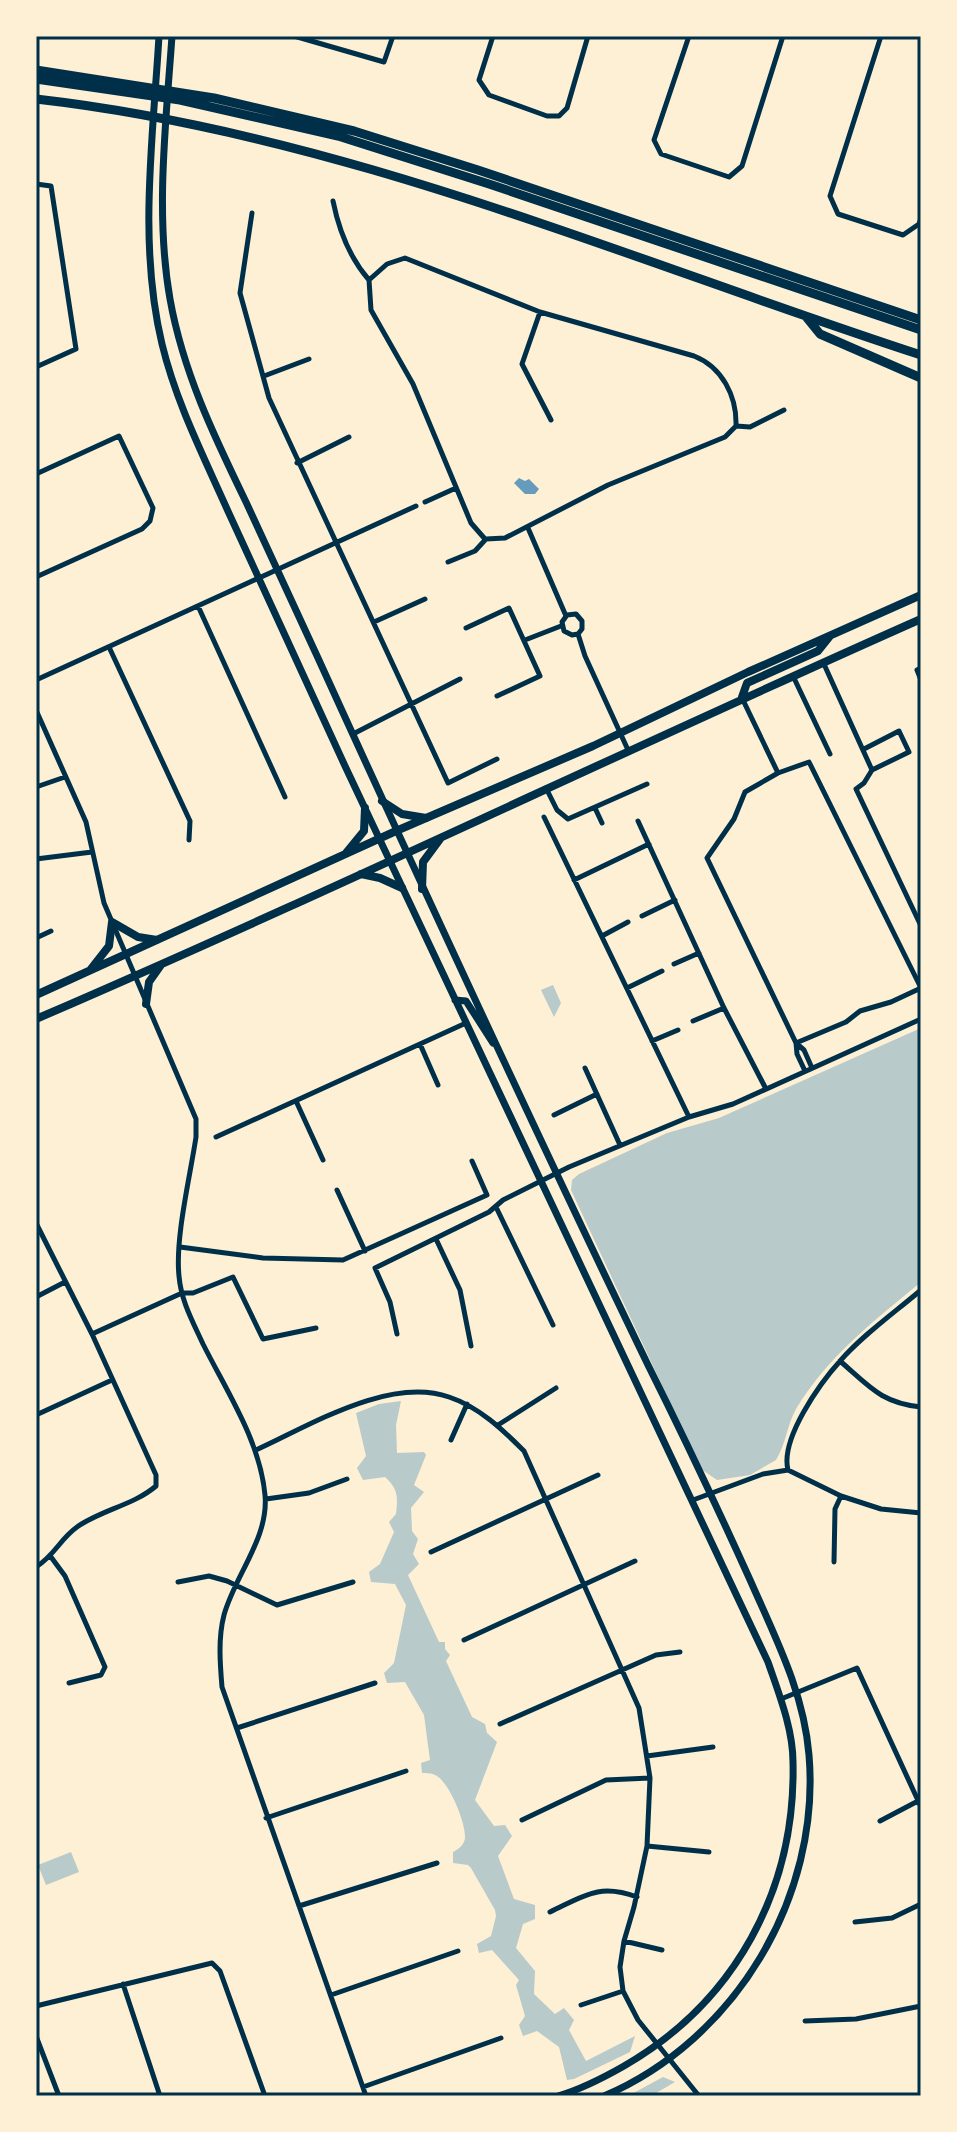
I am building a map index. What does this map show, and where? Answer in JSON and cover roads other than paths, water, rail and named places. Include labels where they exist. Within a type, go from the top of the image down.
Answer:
[{"type":"highway","points":[[36,70],[214,98],[354,131],[921,318]]},
{"type":"highway","points":[[36,79],[180,100],[338,136],[475,179],[921,330]]},
{"type":"highway","points":[[36,99],[209,127],[343,160],[468,199],[921,355]]},
{"type":"highway","points":[[807,318],[820,334],[921,378]]},
{"type":"main road","points":[[159,36],[152,146],[150,255],[162,343],[188,420],[379,840],[768,1662],[781,1699],[794,1762],[790,1829],[772,1897],[741,1958],[694,2014],[658,2046],[600,2080],[558,2096]]},
{"type":"main road","points":[[172,36],[165,149],[164,255],[179,341],[203,413],[278,570],[405,854],[710,1491],[798,1693],[809,1751],[808,1830],[794,1886],[773,1934],[749,1976],[721,2012],[669,2060],[604,2096]]},
{"type":"main road","points":[[36,995],[921,595]]},
{"type":"main road","points":[[36,1019],[405,854],[742,697],[921,619]]},
{"type":"main road","points":[[742,697],[747,683],[818,651],[831,635]]},
{"type":"main road","points":[[382,801],[402,814],[427,818]]},
{"type":"main road","points":[[344,856],[364,831],[365,808]]},
{"type":"main road","points":[[422,889],[423,862],[443,836]]},
{"type":"main road","points":[[361,874],[402,888]]},
{"type":"main road","points":[[88,972],[109,946],[112,922],[138,937],[157,941]]},
{"type":"main road","points":[[146,1004],[149,982],[162,964]]},
{"type":"main road","points":[[455,1000],[466,1001],[484,1032],[500,1051]]},
{"type":"street","points":[[294,36],[384,62],[393,36]]},
{"type":"street","points":[[493,36],[479,80],[489,95],[547,116],[559,116],[567,108],[588,36]]},
{"type":"street","points":[[689,36],[654,140],[661,154],[729,177],[742,166],[783,36]]},
{"type":"street","points":[[881,36],[830,196],[838,214],[903,235],[919,224],[921,218]]},
{"type":"street","points":[[36,184],[51,186],[76,349],[36,367]]},
{"type":"street","points":[[333,201],[338,227],[356,265],[369,280],[371,310],[413,384],[471,523],[486,539]]},
{"type":"street","points":[[252,213],[240,293],[269,398],[297,463],[448,783],[497,759]]},
{"type":"street","points":[[369,280],[387,264],[405,258],[540,312],[709,362],[721,374],[734,405],[736,426],[725,437],[608,485],[505,538],[486,539],[475,551],[448,562]]},
{"type":"street","points":[[540,312],[522,364],[551,420]]},
{"type":"street","points":[[264,376],[309,359]]},
{"type":"street","points":[[736,426],[750,427],[784,410]]},
{"type":"street","points":[[36,474],[119,436],[153,508],[150,521],[142,529],[36,577]]},
{"type":"street","points":[[297,463],[349,437]]},
{"type":"street","points":[[425,502],[456,488]]},
{"type":"street","points":[[36,680],[416,506]]},
{"type":"street","points":[[525,640],[562,625],[566,616],[528,528]]},
{"type":"street","points":[[374,622],[425,599]]},
{"type":"street","points":[[198,606],[285,797]]},
{"type":"street","points":[[466,628],[509,608],[525,640],[540,676],[497,696]]},
{"type":"street","points":[[562,625],[569,635],[578,634],[583,627],[581,618],[573,614],[566,616]]},
{"type":"street","points":[[578,634],[628,750]]},
{"type":"street","points":[[109,647],[190,821],[189,840]]},
{"type":"street","points":[[823,662],[872,770]]},
{"type":"street","points":[[921,668],[917,670],[921,680]]},
{"type":"street","points":[[793,676],[830,754]]},
{"type":"street","points":[[353,734],[460,679]]},
{"type":"street","points":[[742,697],[778,773]]},
{"type":"street","points":[[36,710],[86,822],[104,903],[196,1119],[180,1247],[182,1293],[187,1310],[256,1450],[266,1499],[264,1517],[254,1545],[224,1614],[220,1660],[222,1687],[366,2096]]},
{"type":"street","points":[[864,749],[899,731],[909,752],[872,770],[856,789],[921,926]]},
{"type":"street","points":[[796,1043],[846,1022],[860,1011],[891,1002],[921,988],[809,762],[778,773],[745,792],[734,819],[707,858],[796,1043],[804,1050],[809,1070]]},
{"type":"street","points":[[36,787],[65,777]]},
{"type":"street","points":[[545,788],[557,810],[565,818],[574,818],[647,784]]},
{"type":"street","points":[[595,808],[602,823]]},
{"type":"street","points":[[544,817],[689,1117]]},
{"type":"street","points":[[638,821],[724,1008],[766,1089]]},
{"type":"street","points":[[574,880],[649,844]]},
{"type":"street","points":[[36,859],[92,852]]},
{"type":"street","points":[[642,916],[675,900]]},
{"type":"street","points":[[602,936],[628,922]]},
{"type":"street","points":[[36,938],[51,931]]},
{"type":"street","points":[[674,964],[699,953]]},
{"type":"street","points":[[627,988],[662,971]]},
{"type":"street","points":[[693,1021],[724,1008]]},
{"type":"street","points":[[397,1334],[390,1302],[375,1268],[436,1239],[557,1173],[689,1117],[733,1104],[921,1019]]},
{"type":"street","points":[[216,1137],[466,1023]]},
{"type":"street","points":[[652,1041],[678,1030]]},
{"type":"street","points":[[420,1044],[438,1085]]},
{"type":"street","points":[[585,1068],[620,1145]]},
{"type":"street","points":[[554,1115],[597,1094]]},
{"type":"street","points":[[296,1101],[323,1160]]},
{"type":"street","points":[[180,1247],[263,1258],[343,1260],[487,1195],[472,1161]]},
{"type":"street","points":[[337,1190],[365,1251]]},
{"type":"street","points":[[496,1207],[553,1325]]},
{"type":"street","points":[[36,1223],[92,1334],[156,1475],[156,1486],[147,1493],[105,1510],[74,1529],[51,1557],[36,1567]]},
{"type":"street","points":[[436,1239],[460,1290],[471,1346]]},
{"type":"street","points":[[92,1334],[182,1293],[193,1293],[233,1277],[263,1339],[316,1328]]},
{"type":"street","points":[[36,1297],[65,1282]]},
{"type":"street","points":[[788,1470],[786,1459],[793,1432],[811,1400],[840,1361],[921,1290]]},
{"type":"street","points":[[840,1361],[883,1398],[901,1405],[921,1407]]},
{"type":"street","points":[[36,1415],[112,1380]]},
{"type":"street","points":[[498,1425],[556,1388]]},
{"type":"street","points":[[256,1450],[361,1402],[388,1394],[421,1392],[446,1395],[467,1404],[498,1425],[524,1451],[639,1708],[650,1778],[647,1846],[624,1941],[620,1967],[623,1991],[638,2020],[699,2096]]},
{"type":"street","points":[[451,1440],[467,1404]]},
{"type":"street","points":[[693,1500],[710,1491],[763,1474],[788,1470],[841,1496],[881,1509],[921,1513]]},
{"type":"street","points":[[431,1552],[598,1475]]},
{"type":"street","points":[[266,1499],[309,1493],[347,1479]]},
{"type":"street","points":[[834,1562],[835,1509],[841,1496]]},
{"type":"street","points":[[51,1557],[65,1576],[105,1667],[101,1675],[69,1683]]},
{"type":"street","points":[[464,1640],[635,1561]]},
{"type":"street","points":[[178,1582],[209,1576],[277,1605],[353,1582]]},
{"type":"street","points":[[500,1724],[656,1655],[680,1652]]},
{"type":"street","points":[[781,1699],[857,1668],[920,1804],[880,1821]]},
{"type":"street","points":[[237,1728],[375,1683]]},
{"type":"street","points":[[647,1756],[713,1747]]},
{"type":"street","points":[[266,1818],[406,1771]]},
{"type":"street","points":[[522,1820],[606,1780],[650,1778]]},
{"type":"street","points":[[647,1846],[709,1852]]},
{"type":"street","points":[[299,1906],[437,1863]]},
{"type":"street","points":[[550,1912],[594,1891],[616,1890],[637,1897]]},
{"type":"street","points":[[855,1922],[892,1918],[921,1904]]},
{"type":"street","points":[[624,1941],[662,1950]]},
{"type":"street","points":[[331,1995],[458,1951]]},
{"type":"street","points":[[36,2006],[212,1963],[220,1971],[265,2096]]},
{"type":"street","points":[[123,1984],[160,2096]]},
{"type":"street","points":[[581,2005],[623,1991]]},
{"type":"street","points":[[805,2021],[856,2019],[921,2006]]},
{"type":"street","points":[[36,2036],[59,2096]]},
{"type":"street","points":[[363,2087],[501,2038]]},
{"type":"water","points":[[519,478],[529,479],[539,489],[535,494],[525,494],[514,483]]}]
